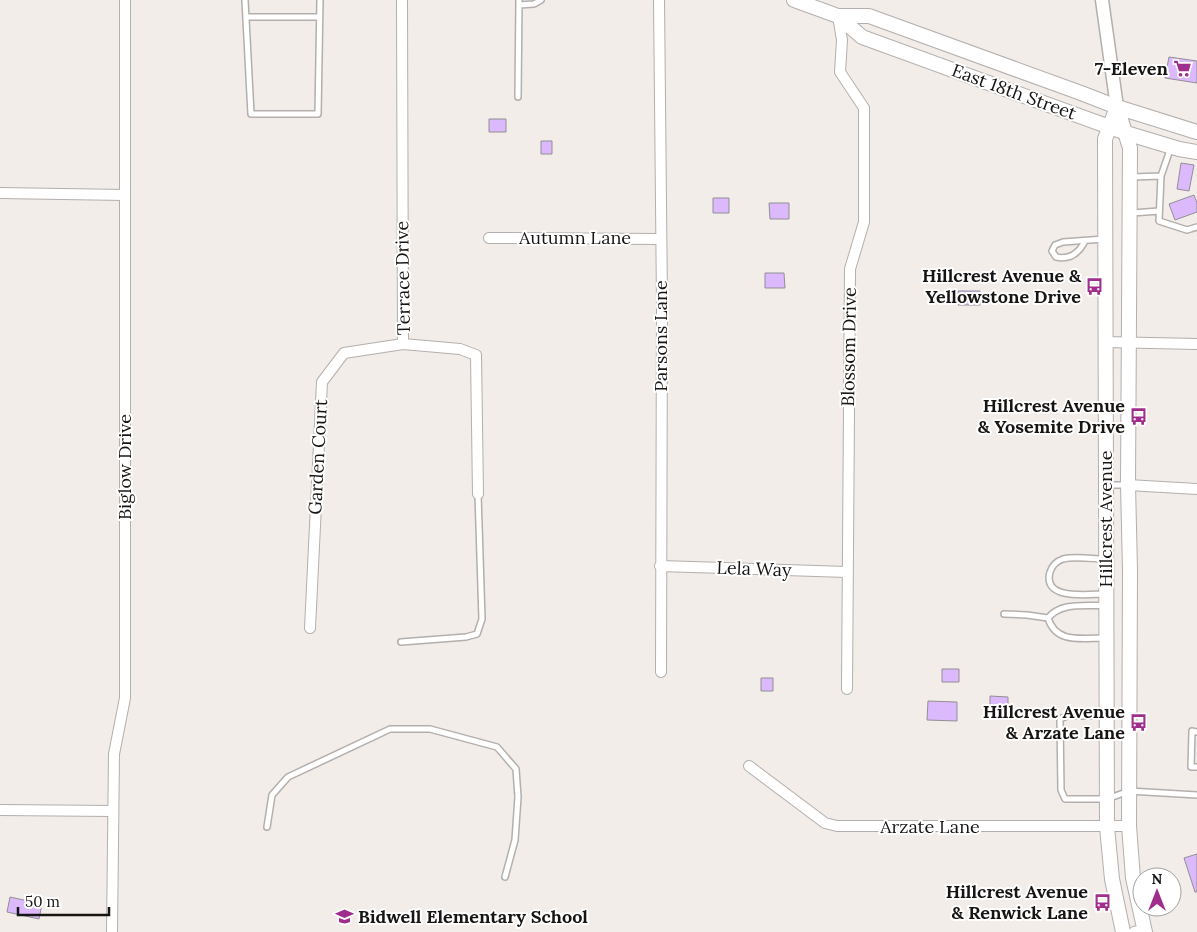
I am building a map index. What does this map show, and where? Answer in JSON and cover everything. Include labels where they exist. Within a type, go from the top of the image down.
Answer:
[{"type":"main road","name":"East 18th Street","points":[[794,0],[838,16],[869,16],[1117,107],[1197,132]]},
{"type":"main road","name":"East 18th Street","points":[[838,16],[862,37],[1126,133],[1171,147],[1197,152]]},
{"type":"main road","name":"Hillcrest Avenue","points":[[1117,107],[1104,139],[1107,827],[1112,879],[1123,932]]},
{"type":"main road","name":"Hillcrest Avenue","points":[[1117,107],[1130,148],[1128,485],[1130,570],[1129,826],[1133,878],[1141,931]]},
{"type":"street","name":"Biglow Drive","points":[[112,932],[114,754],[125,698],[125,0]]},
{"type":"street","name":"Terrace Drive","points":[[402,0],[403,344],[460,349],[476,355],[478,494]]},
{"type":"street","name":"Parsons Lane","points":[[660,0],[660,239],[662,304],[661,672]]},
{"type":"street","name":"Hillcrest Avenue","points":[[1102,0],[1117,107]]},
{"type":"street","name":"Blossom Drive","points":[[838,16],[842,40],[840,72],[864,108],[864,222],[850,269],[847,689]]},
{"type":"street","points":[[0,193],[125,195]]},
{"type":"street","name":"Autumn Lane","points":[[489,238],[660,239]]},
{"type":"street","points":[[1105,342],[1197,344]]},
{"type":"street","name":"Garden Court","points":[[310,628],[322,382],[344,353],[403,344]]},
{"type":"street","points":[[1128,485],[1197,489]]},
{"type":"street","name":"Lela Way","points":[[660,566],[847,572]]},
{"type":"street","name":"Arzate Lane","points":[[749,766],[825,823],[837,826],[1129,826]]},
{"type":"street","points":[[0,810],[112,811]]},
{"type":"lane","points":[[245,0],[251,114],[318,114],[320,0]]},
{"type":"lane","points":[[518,97],[519,2],[534,4],[541,0]]},
{"type":"lane","points":[[246,17],[319,17]]},
{"type":"lane","points":[[1171,147],[1161,176],[1159,221],[1188,230],[1197,227]]},
{"type":"lane","points":[[1129,177],[1161,176]]},
{"type":"lane","points":[[1129,214],[1159,211]]},
{"type":"lane","points":[[1085,241],[1080,251],[1064,259],[1056,257],[1052,251],[1055,245],[1063,242],[1105,239]]},
{"type":"lane","points":[[1106,485],[1128,485]]},
{"type":"lane","points":[[401,642],[466,637],[477,634],[482,619],[478,494]]},
{"type":"lane","points":[[1106,559],[1064,559],[1053,566],[1050,577],[1050,584],[1055,590],[1065,594],[1106,599]]},
{"type":"lane","points":[[1048,618],[1053,612],[1063,607],[1106,599]]},
{"type":"lane","points":[[1004,614],[1048,618]]},
{"type":"lane","points":[[1048,618],[1051,628],[1061,636],[1106,638]]},
{"type":"lane","points":[[1107,716],[1067,716],[1060,719],[1061,790],[1065,799],[1107,799],[1129,791],[1197,795]]},
{"type":"lane","points":[[267,827],[272,795],[288,777],[390,729],[430,728],[498,747],[516,770],[518,797],[514,840],[505,877]]},
{"type":"lane","points":[[1197,732],[1192,731],[1191,767],[1197,767]]},
{"type":"building","name":"7-Eleven","points":[[1169,57],[1197,61],[1197,83],[1165,78]]},
{"type":"building","points":[[489,119],[506,119],[506,132],[489,132]]},
{"type":"building","points":[[541,141],[552,141],[552,154],[541,154]]},
{"type":"building","points":[[1181,163],[1194,165],[1189,191],[1177,189]]},
{"type":"building","points":[[1194,195],[1197,203],[1197,212],[1175,220],[1169,204]]},
{"type":"building","points":[[713,198],[729,198],[729,213],[713,213]]},
{"type":"building","points":[[769,203],[789,203],[789,219],[770,219]]},
{"type":"building","points":[[765,273],[784,273],[785,288],[765,288]]},
{"type":"building","points":[[958,291],[980,291],[980,305],[958,305]]},
{"type":"building","points":[[942,669],[959,669],[959,682],[942,682]]},
{"type":"building","points":[[761,678],[773,678],[773,691],[761,691]]},
{"type":"building","points":[[990,696],[1008,697],[1008,709],[990,709]]},
{"type":"building","points":[[928,701],[957,702],[957,721],[927,720]]},
{"type":"building","points":[[1197,854],[1197,892],[1195,892],[1184,858]]},
{"type":"building","points":[[10,897],[42,904],[39,919],[7,912]]},
{"type":"place","name":"7-Eleven","points":[[1182,69]]},
{"type":"place","name":"Hillcrest Avenue & Yellowstone Drive","points":[[1095,286]]},
{"type":"place","name":"Hillcrest Avenue & Yosemite Drive","points":[[1139,416]]},
{"type":"place","name":"Hillcrest Avenue & Arzate Lane","points":[[1139,722]]},
{"type":"place","name":"Hillcrest Avenue & Renwick Lane","points":[[1102,902]]},
{"type":"place","name":"Bidwell Elementary School","points":[[344,917]]}]
